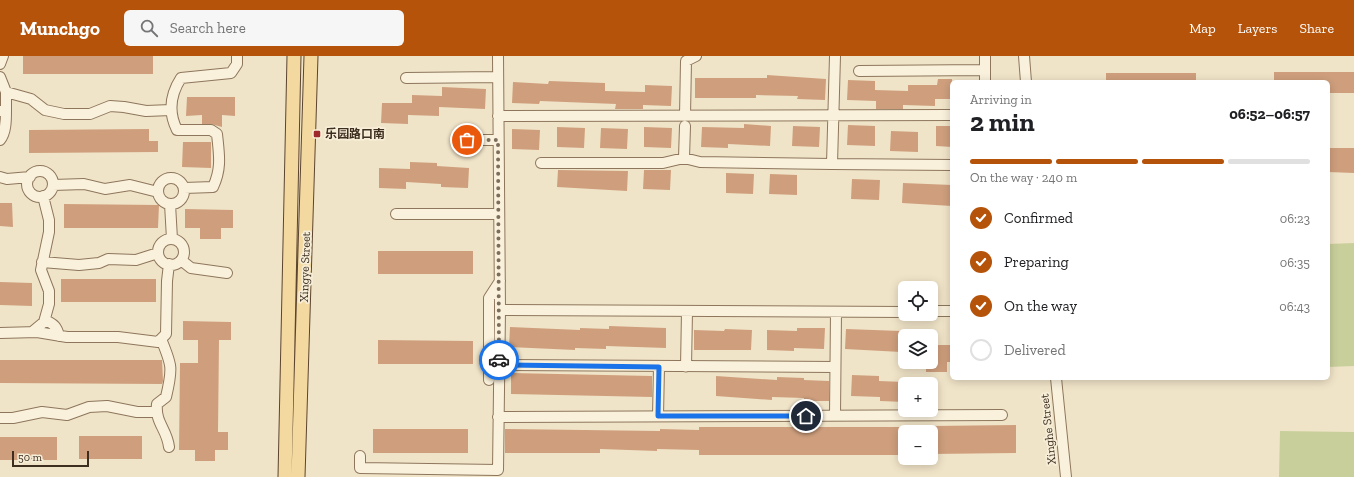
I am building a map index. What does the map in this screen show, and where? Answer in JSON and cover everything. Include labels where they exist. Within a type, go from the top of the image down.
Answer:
[{"type":"main road","name":"Xingye Street","points":[[285,477],[294,56]]},
{"type":"main road","name":"Xingye Street","points":[[298,477],[311,56]]},
{"type":"street","points":[[0,64],[3,56]]},
{"type":"street","points":[[184,188],[214,187],[219,174],[217,134],[211,130],[177,130],[173,122],[171,110],[173,89],[181,78],[231,73],[237,64],[237,56]]},
{"type":"street","points":[[360,456],[360,468],[498,470],[500,281],[498,56]]},
{"type":"street","points":[[685,116],[683,58],[696,56]]},
{"type":"street","points":[[832,164],[835,56]]},
{"type":"street","points":[[985,56],[985,80]]},
{"type":"street","points":[[1024,56],[1026,80]]},
{"type":"street","points":[[859,71],[985,70]]},
{"type":"street","points":[[406,78],[498,76]]},
{"type":"street","points":[[0,77],[6,92],[3,111],[6,124],[0,140]]},
{"type":"street","points":[[6,92],[31,99],[45,110],[64,114],[90,114],[110,106],[146,111],[171,110]]},
{"type":"street","points":[[498,116],[950,115]]},
{"type":"street","points":[[684,158],[685,126]]},
{"type":"street","points":[[467,140],[498,140]]},
{"type":"street","points":[[541,163],[662,163],[684,158],[700,162],[950,165]]},
{"type":"street","points":[[0,177],[7,179],[30,177],[37,172],[46,172],[52,177],[53,185],[50,193],[43,196],[35,196],[29,189],[28,185],[30,177]]},
{"type":"street","points":[[168,179],[176,179],[184,188],[181,200],[170,204],[162,200],[158,192],[160,184],[168,179]]},
{"type":"street","points":[[53,185],[84,184],[105,189],[130,185],[158,192]]},
{"type":"street","points":[[32,332],[45,320],[49,291],[41,270],[49,232],[47,208],[43,196]]},
{"type":"street","points":[[170,204],[172,239]]},
{"type":"street","points":[[396,214],[499,214]]},
{"type":"street","points":[[168,239],[179,242],[183,249],[180,260],[170,264],[162,261],[158,253],[160,244],[168,239]]},
{"type":"street","points":[[42,262],[79,265],[99,263],[108,259],[136,260],[146,255],[158,253]]},
{"type":"street","points":[[180,260],[191,268],[227,273]]},
{"type":"street","points":[[0,333],[32,332],[59,336],[118,337],[158,342],[166,334],[167,281],[170,264]]},
{"type":"street","points":[[489,380],[489,298],[500,281]]},
{"type":"street","points":[[500,310],[898,312]]},
{"type":"street","points":[[686,367],[687,311]]},
{"type":"street","points":[[938,311],[950,311]]},
{"type":"street","points":[[835,415],[836,312]]},
{"type":"street","points":[[45,320],[52,323],[57,328],[59,336]]},
{"type":"street","points":[[161,339],[169,356],[171,374],[166,397],[157,404],[156,416],[168,440],[169,447]]},
{"type":"street","points":[[499,365],[835,367]]},
{"type":"street","points":[[658,416],[659,367]]},
{"type":"street","name":"Xinghe Street","points":[[1056,380],[1066,477]]},
{"type":"street","points":[[0,418],[13,418],[42,412],[67,415],[89,406],[107,406],[137,412],[154,412]]},
{"type":"street","points":[[498,416],[1002,415]]},
{"type":"green space","points":[[1354,243],[1354,366],[1330,367],[1330,244]]},
{"type":"green space","points":[[1280,431],[1354,432],[1354,477],[1279,477]]},
{"type":"building","points":[[23,56],[153,56],[153,74],[23,74]]},
{"type":"building","points":[[1274,72],[1354,72],[1354,93],[1330,93],[1330,80],[1274,80]]},
{"type":"building","points":[[1106,73],[1196,73],[1196,80],[1106,80]]},
{"type":"building","points":[[767,75],[826,79],[825,100],[797,99],[798,96],[756,95],[756,98],[695,98],[695,78],[767,78]]},
{"type":"building","points":[[938,79],[952,79],[950,80],[950,99],[935,99],[935,106],[903,105],[903,109],[876,109],[876,101],[847,100],[848,80],[875,81],[875,90],[908,91],[908,85],[937,85]]},
{"type":"building","points":[[549,81],[605,83],[605,91],[645,92],[645,85],[672,86],[671,106],[643,105],[643,109],[615,109],[616,104],[540,101],[539,104],[512,103],[513,82],[548,84]]},
{"type":"building","points":[[442,87],[486,89],[485,109],[439,107],[439,116],[408,115],[408,124],[381,123],[382,103],[412,103],[412,95],[442,96]]},
{"type":"building","points":[[187,97],[235,97],[235,116],[222,115],[222,127],[211,124],[202,124],[202,115],[186,116]]},
{"type":"building","points":[[744,124],[771,126],[770,146],[728,144],[728,148],[701,147],[702,127],[744,128]]},
{"type":"building","points":[[848,125],[875,126],[875,146],[847,145]]},
{"type":"building","points":[[793,126],[820,127],[819,147],[792,146]]},
{"type":"building","points":[[936,126],[950,126],[950,147],[936,146]]},
{"type":"building","points":[[557,127],[585,128],[584,148],[557,147]]},
{"type":"building","points":[[644,127],[672,128],[671,148],[644,147]]},
{"type":"building","points":[[601,128],[628,129],[627,149],[600,148]]},
{"type":"building","points":[[149,129],[149,141],[158,141],[158,152],[29,153],[29,130]]},
{"type":"building","points":[[512,129],[540,130],[539,150],[512,149]]},
{"type":"building","points":[[891,131],[918,132],[918,152],[890,151]]},
{"type":"building","points":[[183,142],[211,142],[211,168],[182,167]]},
{"type":"building","points":[[1330,148],[1354,148],[1354,173],[1330,172]]},
{"type":"building","points":[[410,162],[437,163],[437,166],[469,168],[468,188],[441,187],[441,184],[406,182],[406,189],[379,188],[379,168],[410,169]]},
{"type":"building","points":[[558,170],[628,171],[627,191],[557,187]]},
{"type":"building","points":[[644,170],[671,170],[670,190],[643,189]]},
{"type":"building","points":[[726,173],[754,174],[753,194],[726,193]]},
{"type":"building","points":[[770,174],[797,175],[797,195],[769,194]]},
{"type":"building","points":[[852,179],[880,180],[879,200],[851,199]]},
{"type":"building","points":[[903,183],[950,185],[950,206],[902,203]]},
{"type":"building","points":[[0,203],[12,203],[13,227],[0,226]]},
{"type":"building","points":[[64,204],[159,205],[158,228],[64,228]]},
{"type":"building","points":[[185,209],[233,210],[233,228],[221,228],[221,239],[200,239],[200,228],[185,228]]},
{"type":"building","points":[[378,251],[473,251],[473,274],[378,274]]},
{"type":"building","points":[[61,279],[156,279],[156,302],[61,302]]},
{"type":"building","points":[[0,282],[32,283],[32,306],[0,305]]},
{"type":"building","points":[[183,321],[231,322],[231,340],[219,340],[218,432],[228,432],[228,450],[215,450],[215,461],[195,461],[195,450],[179,450],[180,363],[198,363],[198,340],[183,340]]},
{"type":"building","points":[[609,326],[666,328],[666,348],[606,346],[606,349],[575,348],[575,350],[509,347],[510,327],[580,330],[580,328],[609,329]]},
{"type":"building","points":[[797,328],[825,328],[824,349],[794,348],[794,351],[767,350],[767,330],[797,331]]},
{"type":"building","points":[[725,329],[752,330],[751,350],[694,350],[694,330],[724,331]]},
{"type":"building","points":[[846,329],[898,331],[898,352],[845,349]]},
{"type":"building","points":[[378,340],[473,341],[473,364],[378,364]]},
{"type":"building","points":[[938,345],[950,345],[950,362],[947,362],[947,372],[926,372],[926,369],[938,369]]},
{"type":"building","points":[[0,360],[162,360],[163,381],[162,384],[0,383]]},
{"type":"building","points":[[511,373],[652,376],[652,397],[511,394]]},
{"type":"building","points":[[852,375],[879,376],[879,381],[898,382],[898,402],[880,401],[880,397],[851,396]]},
{"type":"building","points":[[716,376],[777,380],[777,377],[804,378],[804,380],[829,381],[829,401],[804,401],[804,398],[772,397],[772,400],[716,396]]},
{"type":"building","points":[[1016,425],[1016,453],[938,454],[938,426]]},
{"type":"building","points":[[699,427],[898,427],[898,455],[699,455],[699,450],[657,449],[657,451],[600,449],[600,453],[505,453],[505,429],[660,431],[660,429],[699,430]]},
{"type":"building","points":[[373,429],[468,429],[468,453],[373,453]]},
{"type":"building","points":[[79,436],[142,436],[142,459],[79,459]]},
{"type":"building","points":[[0,437],[57,437],[57,460],[0,460]]},
{"type":"way so far","points":[[467,140],[498,140],[500,310],[499,360]]},
{"type":"place","name":"乐园路口南","points":[[317,134]]},
{"type":"route","points":[[499,360],[499,365],[659,367],[658,416],[806,416]]}]
